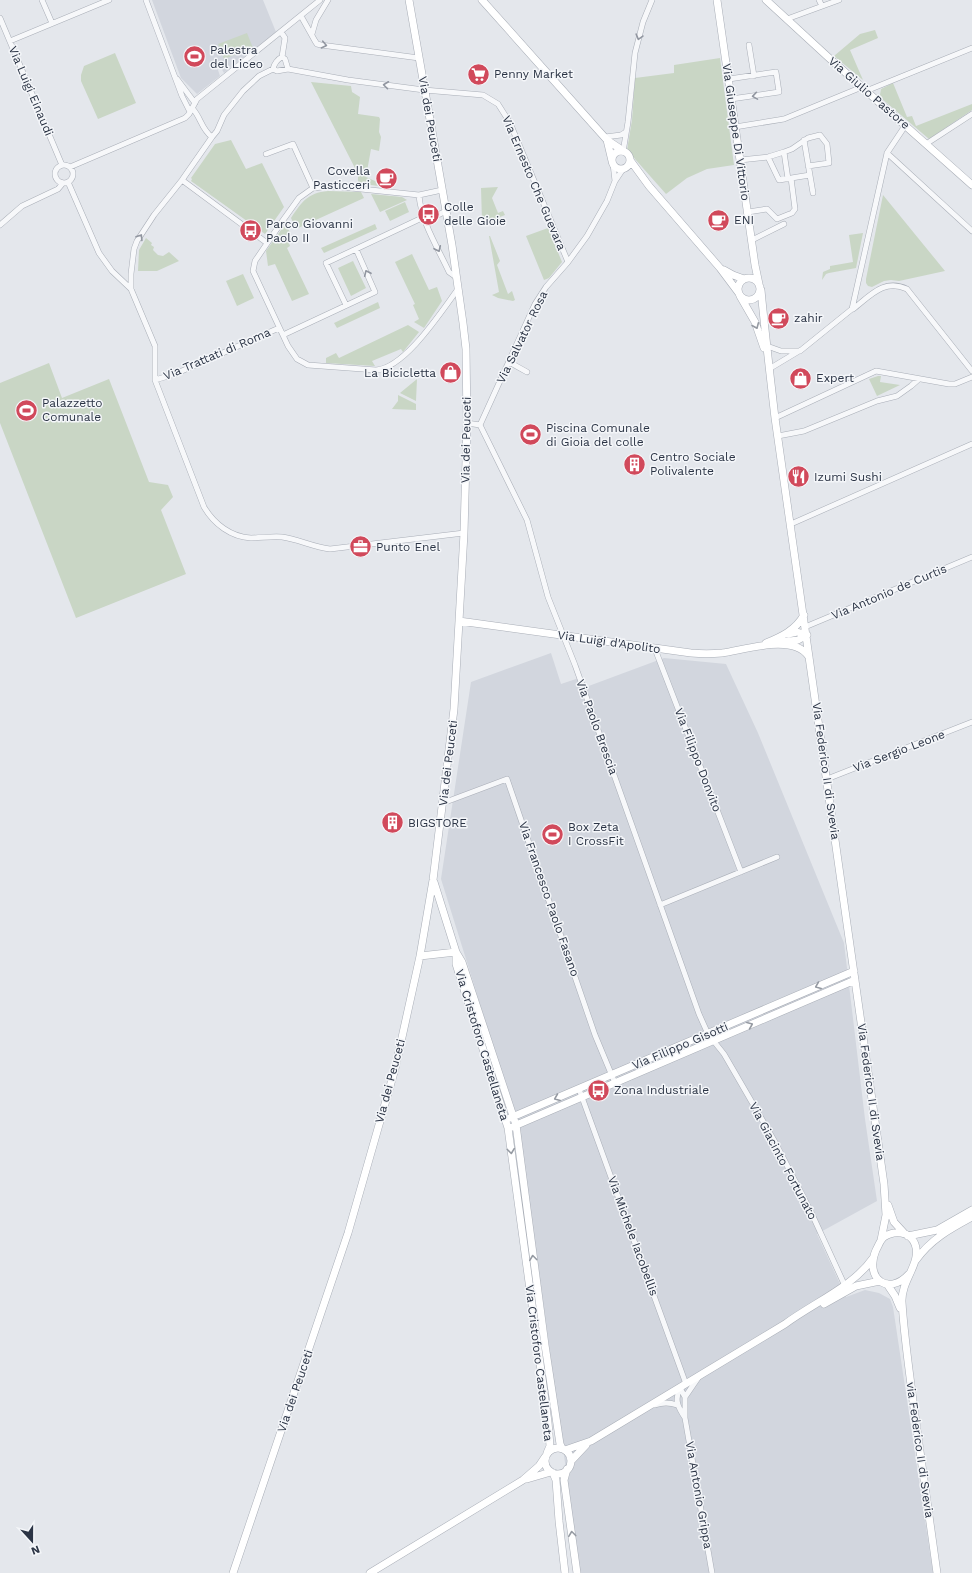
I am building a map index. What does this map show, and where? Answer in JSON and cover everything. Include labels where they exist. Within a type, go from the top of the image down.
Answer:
[{"type":"main road","name":"Via dei Peuceti","points":[[233,1573],[348,1233],[395,1069],[420,956],[433,880],[454,709],[464,533],[467,423],[464,331],[446,211],[409,0]]},
{"type":"main road","points":[[482,0],[606,138],[622,152],[627,154],[630,160],[628,165],[624,168]]},
{"type":"main road","name":"Via Giuseppe Di Vittorio","points":[[717,0],[755,265],[760,287]]},
{"type":"main road","name":"Via Giulio Pastore","points":[[766,0],[972,185]]},
{"type":"main road","points":[[606,138],[613,163],[617,168],[624,168],[641,176]]},
{"type":"main road","points":[[613,163],[614,155],[622,152]]},
{"type":"main road","name":"Via Federico II di Svevia","points":[[630,160],[641,176],[720,268],[739,294],[755,322],[767,358],[884,1184]]},
{"type":"main road","points":[[745,279],[753,278],[760,287],[759,294],[753,299],[744,298],[739,294],[738,285],[745,279],[755,265]]},
{"type":"main road","name":"Via Federico II di Svevia","points":[[720,268],[745,279]]},
{"type":"main road","name":"Via Federico II di Svevia","points":[[760,287],[767,358]]},
{"type":"main road","name":"Via Luigi d'Apolito","points":[[758,646],[780,637],[798,624],[804,615]]},
{"type":"main road","name":"Via Luigi d'Apolito","points":[[459,621],[691,653],[712,654],[777,644],[800,648],[805,650],[810,657]]},
{"type":"main road","points":[[780,637],[797,632],[807,635]]},
{"type":"main road","points":[[777,644],[786,641],[798,640],[807,635]]},
{"type":"main road","points":[[420,956],[456,952],[433,880]]},
{"type":"main road","name":"Via Cristoforo Castellaneta","points":[[456,952],[462,962],[516,1125],[545,1345],[560,1444],[564,1449]]},
{"type":"main road","name":"Via Cristoforo Castellaneta","points":[[456,952],[456,964],[508,1128],[548,1422],[550,1446],[546,1455]]},
{"type":"main road","name":"Via Filippo Gisotti","points":[[506,1120],[854,971]]},
{"type":"main road","name":"Via Filippo Gisotti","points":[[508,1128],[855,980]]},
{"type":"main road","points":[[884,1184],[894,1222],[915,1244],[917,1254],[916,1260]]},
{"type":"main road","points":[[370,1573],[523,1480],[539,1466],[546,1455],[553,1448],[564,1449],[591,1441],[785,1324],[860,1275],[873,1258],[881,1240],[886,1215],[884,1184]]},
{"type":"main road","points":[[881,1240],[893,1234],[906,1235],[937,1230],[972,1210]]},
{"type":"main road","points":[[904,1327],[902,1295],[909,1274],[916,1260],[926,1247],[937,1237],[972,1217]]},
{"type":"main road","points":[[873,1258],[873,1272],[899,1302],[904,1327]]},
{"type":"main road","points":[[785,1324],[802,1317],[861,1284],[883,1282],[894,1284],[901,1281],[909,1274]]},
{"type":"main road","name":"via Federico II di Svevia","points":[[904,1327],[937,1573]]},
{"type":"main road","points":[[576,1573],[564,1480],[571,1461],[591,1441]]},
{"type":"main road","points":[[564,1449],[568,1453],[571,1461]]},
{"type":"main road","points":[[546,1455],[545,1466],[552,1472],[556,1480],[565,1573]]},
{"type":"main road","points":[[523,1480],[552,1472],[560,1474],[567,1469]]},
{"type":"street","points":[[42,0],[52,23]]},
{"type":"street","points":[[10,41],[109,0]]},
{"type":"street","points":[[146,0],[177,78],[192,108]]},
{"type":"street","points":[[66,182],[58,180],[55,174],[57,168],[62,165],[70,167],[179,121],[192,108],[197,99],[320,0]]},
{"type":"street","points":[[312,34],[316,20],[328,0]]},
{"type":"street","points":[[622,152],[626,132],[635,53],[643,22],[652,0]]},
{"type":"street","points":[[818,0],[822,6]]},
{"type":"street","points":[[787,19],[839,0]]},
{"type":"street","points":[[301,16],[317,44],[419,58]]},
{"type":"street","name":"Via Luigi Einaudi","points":[[0,18],[62,165]]},
{"type":"street","points":[[281,32],[285,38],[282,56],[274,65],[273,69],[259,76],[243,91],[224,115],[217,131],[182,180],[154,215],[137,241],[134,249],[131,274],[132,289],[155,346],[155,380],[204,507],[214,521],[230,532],[250,538],[282,537],[314,547],[330,550],[464,533]]},
{"type":"street","points":[[748,45],[754,76]]},
{"type":"street","points":[[735,127],[784,119],[972,48]]},
{"type":"street","points":[[282,56],[285,59],[288,69]]},
{"type":"street","name":"Via Ernesto Che Guevara","points":[[273,69],[288,69],[348,80],[424,90],[476,93],[490,98],[498,104],[510,123],[568,262]]},
{"type":"street","points":[[729,79],[776,72],[779,92],[732,99]]},
{"type":"street","points":[[177,78],[182,96],[196,111],[205,132],[212,137]]},
{"type":"street","points":[[926,144],[972,114]]},
{"type":"street","points":[[852,309],[887,153],[905,126]]},
{"type":"street","points":[[606,138],[621,135],[626,132]]},
{"type":"street","points":[[740,160],[768,157],[792,149],[804,140],[820,135],[827,144],[829,163],[808,166]]},
{"type":"street","points":[[804,140],[813,193]]},
{"type":"street","points":[[266,154],[293,144],[313,188]]},
{"type":"street","points":[[748,212],[767,209],[777,219],[792,213],[795,209],[784,152]]},
{"type":"street","points":[[887,153],[972,231]]},
{"type":"street","points":[[768,157],[779,180],[810,176]]},
{"type":"street","points":[[613,163],[615,181]]},
{"type":"street","points":[[0,225],[22,206],[58,189],[73,175],[70,167]]},
{"type":"street","points":[[615,181],[624,168]]},
{"type":"street","points":[[182,180],[267,243]]},
{"type":"street","name":"Via Salvator Rosa","points":[[480,425],[536,304],[546,286],[568,262],[586,236],[611,194],[615,181]]},
{"type":"street","points":[[66,182],[99,253],[112,271],[132,289]]},
{"type":"street","points":[[442,190],[419,195],[332,186],[313,188],[299,198],[255,261],[253,271],[279,328],[294,355],[303,363],[308,365],[383,369],[398,361],[410,350],[440,314],[458,289]]},
{"type":"street","points":[[419,195],[420,208],[449,272],[456,277]]},
{"type":"street","points":[[346,305],[326,262],[446,211]]},
{"type":"street","points":[[752,240],[784,224]]},
{"type":"street","points":[[283,335],[375,292],[356,249]]},
{"type":"street","points":[[769,369],[800,351],[852,309],[884,286],[894,285],[907,289],[972,371]]},
{"type":"street","name":"Via Trattati di Roma","points":[[155,380],[175,374],[279,328]]},
{"type":"street","points":[[767,346],[781,351],[800,351]]},
{"type":"street","points":[[509,362],[527,372]]},
{"type":"street","points":[[775,418],[876,371],[950,384],[972,377]]},
{"type":"street","points":[[778,436],[804,432],[877,400],[897,396],[919,378]]},
{"type":"street","points":[[467,423],[480,425]]},
{"type":"street","name":"Via Paolo Brescia","points":[[480,425],[527,520],[548,597],[575,665],[699,1014],[708,1034]]},
{"type":"street","points":[[790,524],[972,444]]},
{"type":"street","name":"Via Antonio de Curtis","points":[[805,627],[972,557]]},
{"type":"street","name":"Via Filippo Donvito","points":[[655,648],[741,872]]},
{"type":"street","name":"Via Sergio Leone","points":[[827,779],[972,722]]},
{"type":"street","name":"Via Francesco Paolo Fasano","points":[[443,803],[507,779],[595,1035],[615,1083]]},
{"type":"street","points":[[660,905],[777,857]]},
{"type":"street","name":"Via Giacinto Fortunato","points":[[708,1034],[731,1066],[775,1142],[811,1212],[844,1286]]},
{"type":"street","name":"Via Michele Iacobellis","points":[[579,1089],[683,1386],[685,1397]]},
{"type":"street","points":[[685,1418],[685,1397],[698,1377]]},
{"type":"street","points":[[677,1406],[676,1397],[683,1386]]},
{"type":"street","points":[[650,1406],[670,1402],[677,1406],[685,1418]]},
{"type":"street","name":"Via Antonio Grippa","points":[[685,1418],[712,1573]]},
{"type":"shaded area","points":[[152,0],[263,0],[276,32],[224,73],[220,66],[217,67],[220,76],[197,94],[181,78]]},
{"type":"shaded area","points":[[551,653],[561,684],[582,677],[586,687],[664,658],[726,664],[758,733],[844,943],[865,1119],[877,1201],[817,1234],[846,1297],[865,1290],[879,1293],[890,1299],[893,1307],[933,1573],[580,1573],[520,1132],[441,879],[471,682]]},
{"type":"green space","points":[[875,30],[878,38],[850,50],[863,80],[834,56],[860,34]]},
{"type":"green space","points":[[247,33],[253,48],[224,59],[218,44]]},
{"type":"green space","points":[[115,53],[136,103],[98,119],[81,81],[81,75],[84,66]]},
{"type":"green space","points":[[720,58],[734,165],[707,169],[687,178],[666,194],[627,150],[632,120],[635,78],[674,73],[674,65]]},
{"type":"green space","points":[[311,82],[351,86],[352,92],[360,97],[358,114],[379,117],[379,132],[381,137],[379,151],[371,149],[366,177],[375,181],[385,182],[385,187],[358,183],[358,174]]},
{"type":"green space","points":[[893,83],[907,117],[912,116],[916,126],[972,104],[972,110],[929,139],[881,98],[881,89]]},
{"type":"green space","points":[[231,140],[246,169],[262,163],[284,207],[265,234],[191,181],[191,178],[215,144]]},
{"type":"green space","points":[[498,187],[492,198],[498,213],[503,211],[505,215],[487,222],[486,219],[482,221],[481,188]]},
{"type":"green space","points":[[328,191],[361,192],[364,198],[296,229],[291,218],[302,203],[310,196]]},
{"type":"green space","points":[[371,194],[402,197],[407,200],[380,212]]},
{"type":"green space","points":[[883,195],[945,271],[899,281],[884,281],[872,287],[868,286],[866,279]]},
{"type":"green space","points":[[405,202],[409,212],[390,221],[385,211]]},
{"type":"green space","points":[[286,223],[290,233],[286,235],[290,246],[287,248],[309,294],[292,301],[275,264],[268,266],[266,251]]},
{"type":"green space","points":[[375,224],[377,229],[324,253],[321,248]]},
{"type":"green space","points":[[548,228],[562,262],[549,278],[544,280],[526,236]]},
{"type":"green space","points":[[863,233],[856,268],[826,274],[822,280],[823,272],[830,269],[830,266],[853,262],[849,235]]},
{"type":"green space","points":[[489,236],[500,261],[497,265],[508,294],[512,291],[515,300],[513,301],[498,298],[492,295],[499,292]]},
{"type":"green space","points":[[146,238],[152,243],[151,245],[154,247],[153,250],[158,255],[163,256],[169,252],[179,261],[157,271],[138,271],[139,250]]},
{"type":"green space","points":[[412,254],[429,290],[437,287],[442,301],[424,328],[414,322],[419,319],[413,305],[415,304],[395,262]]},
{"type":"green space","points":[[353,261],[366,288],[351,296],[338,268]]},
{"type":"green space","points":[[243,274],[254,298],[237,306],[226,281]]},
{"type":"green space","points":[[378,302],[380,308],[337,328],[334,323]]},
{"type":"green space","points":[[408,325],[419,332],[403,352],[401,349],[372,361],[375,366],[326,363],[326,358],[336,353],[339,358]]},
{"type":"green space","points":[[49,363],[62,398],[109,379],[149,482],[168,485],[173,497],[161,510],[186,574],[76,618],[0,423],[0,383]]},
{"type":"green space","points":[[881,376],[880,382],[900,385],[877,396],[869,379]]},
{"type":"green space","points":[[417,379],[416,401],[400,393]]},
{"type":"green space","points":[[398,395],[416,404],[416,410],[392,409],[398,401]]},
{"type":"place","name":"Palestra del Liceo","points":[[194,57]]},
{"type":"place","name":"Penny Market","points":[[479,74]]},
{"type":"place","name":"Covella Pasticceri","points":[[386,178]]},
{"type":"place","name":"Colle delle Gioie","points":[[429,214]]},
{"type":"place","name":"ENI","points":[[719,220]]},
{"type":"place","name":"Parco Giovanni Paolo II","points":[[250,231]]},
{"type":"place","name":"zahir","points":[[779,318]]},
{"type":"place","name":"La Bicicletta","points":[[451,373]]},
{"type":"place","name":"Expert","points":[[801,378]]},
{"type":"place","name":"Palazzetto Comunale","points":[[26,410]]},
{"type":"place","name":"Piscina Comunale di Gioia del colle","points":[[530,435]]},
{"type":"place","name":"Centro Sociale Polivalente","points":[[634,464]]},
{"type":"place","name":"Izumi Sushi","points":[[798,477]]},
{"type":"place","name":"Punto Enel","points":[[361,547]]},
{"type":"place","name":"BIGSTORE","points":[[393,823]]},
{"type":"place","name":"Box Zeta I CrossFit","points":[[553,834]]},
{"type":"place","name":"Zona Industriale","points":[[599,1090]]}]
